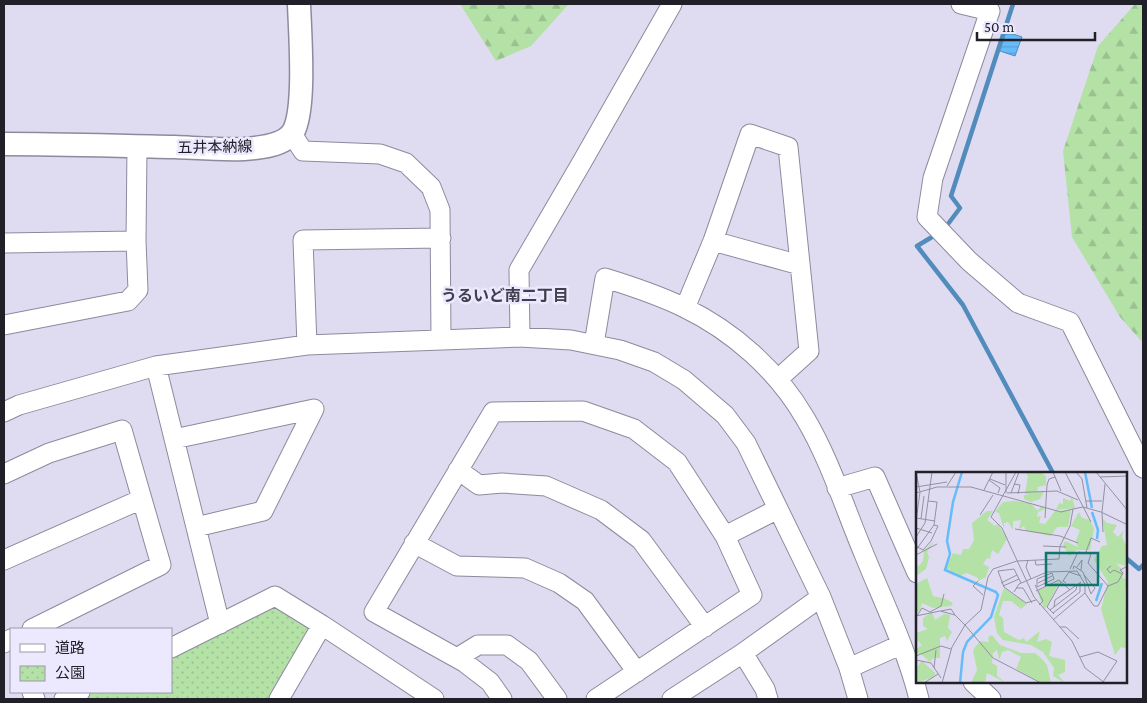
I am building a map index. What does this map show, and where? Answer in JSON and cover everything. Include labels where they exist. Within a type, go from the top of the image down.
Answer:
[{"type":"main road","points":[[292,134],[299,118],[299,4]]},
{"type":"main road","name":"五井本納線","points":[[4,144],[87,144],[244,149],[284,141],[292,134]]},
{"type":"street","points":[[520,337],[519,270],[672,4]]},
{"type":"street","points":[[961,4],[990,11],[933,178],[926,218],[969,261],[1018,303],[1070,322],[1143,468]]},
{"type":"street","points":[[292,134],[304,152],[380,154],[406,163],[431,186],[440,210],[441,340]]},
{"type":"street","points":[[685,308],[713,240],[750,134],[788,147],[809,351],[778,379]]},
{"type":"street","points":[[4,325],[128,301],[138,290],[136,241],[138,147]]},
{"type":"street","points":[[307,345],[303,240],[441,238]]},
{"type":"street","points":[[713,240],[800,265]]},
{"type":"street","points":[[4,243],[136,241]]},
{"type":"street","points":[[594,344],[605,278],[668,300],[685,308],[755,354],[778,379],[805,417],[822,451],[916,685],[919,699]]},
{"type":"street","points":[[4,412],[19,405],[156,366],[307,345],[520,337],[570,340],[620,350],[654,362],[684,380],[726,415],[746,442],[821,597],[849,668],[858,699]]},
{"type":"street","points":[[156,366],[220,624]]},
{"type":"street","points":[[174,439],[314,409],[263,511],[196,527]]},
{"type":"street","points":[[502,699],[490,682],[457,658],[374,612],[493,412],[583,411],[634,429],[677,462],[725,536],[752,596],[596,699]]},
{"type":"street","points":[[4,474],[49,454],[122,430],[161,565],[34,628]]},
{"type":"street","points":[[458,470],[479,485],[502,483],[546,486],[601,510],[641,540],[705,627]]},
{"type":"street","points":[[837,488],[875,477],[916,571]]},
{"type":"street","points":[[4,560],[142,499]]},
{"type":"street","points":[[725,536],[778,509]]},
{"type":"street","points":[[414,543],[456,566],[525,568],[559,583],[585,602],[636,672]]},
{"type":"street","points":[[172,648],[275,596],[322,625],[411,693],[434,699]]},
{"type":"street","points":[[674,699],[743,653],[821,597]]},
{"type":"street","points":[[279,699],[322,625]]},
{"type":"street","points":[[457,658],[478,645],[507,645],[529,661],[556,699]]},
{"type":"street","points":[[849,668],[900,645]]},
{"type":"street","points":[[743,653],[768,699]]},
{"type":"street","points":[[974,683],[991,699]]},
{"type":"street","points":[[64,699],[78,693]]},
{"type":"green space","points":[[460,4],[569,4],[531,46],[496,61]]},
{"type":"green space","points":[[1135,4],[1143,4],[1143,343],[1120,317],[1072,237],[1063,151],[1098,46]]},
{"type":"green space","points":[[274,593],[314,621],[269,699],[71,699],[83,693],[172,693],[172,646]]},
{"type":"water","points":[[1004,31],[1022,37],[1015,56],[997,50]]},
{"type":"waterway","points":[[945,228],[960,208],[951,196],[1013,4]]},
{"type":"waterway","points":[[937,234],[917,246],[963,305],[1052,472]]},
{"type":"waterway","points":[[1127,559],[1139,569],[1143,565]]},
{"type":"district","name":"うるいど南二丁目","points":[[505,295]]}]
